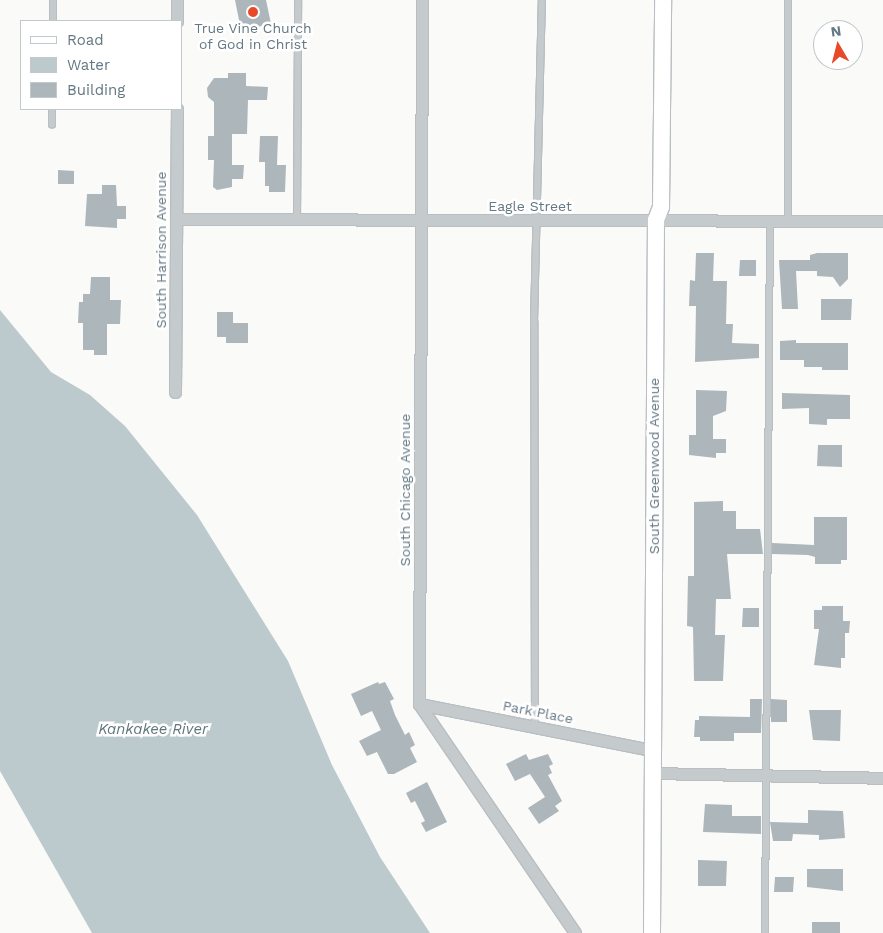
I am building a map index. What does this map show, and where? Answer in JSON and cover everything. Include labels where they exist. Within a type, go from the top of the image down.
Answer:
[{"type":"street","points":[[177,0],[177,20]]},
{"type":"street","name":"South Chicago Avenue","points":[[419,704],[422,0]]},
{"type":"street","name":"South Greenwood Avenue","points":[[652,933],[656,220],[662,207],[663,0]]},
{"type":"street","name":"South Harrison Avenue","points":[[175,392],[177,110]]},
{"type":"street","name":"Eagle Street","points":[[177,219],[297,221],[883,221]]},
{"type":"street","points":[[419,704],[575,933]]},
{"type":"street","name":"Park Place","points":[[419,704],[652,750]]},
{"type":"street","points":[[652,773],[883,778]]},
{"type":"lane","points":[[53,0],[53,20]]},
{"type":"lane","points":[[297,221],[298,0]]},
{"type":"lane","points":[[535,727],[537,221],[542,0]]},
{"type":"lane","points":[[788,0],[788,221]]},
{"type":"lane","points":[[52,110],[52,125]]},
{"type":"lane","points":[[765,933],[770,221]]},
{"type":"water","name":"Kankakee River","points":[[0,310],[51,372],[90,395],[125,426],[197,515],[288,661],[332,765],[380,857],[430,933],[92,933],[0,771]]},
{"type":"building","name":"True Vine Church of God in Christ","points":[[235,0],[266,0],[271,24],[241,30]]},
{"type":"building","points":[[228,73],[246,73],[246,86],[268,87],[267,100],[248,100],[247,134],[232,134],[232,165],[244,165],[243,179],[232,179],[232,187],[217,190],[213,187],[214,160],[208,160],[208,136],[214,136],[214,102],[208,97],[207,88],[214,78],[228,78]]},
{"type":"building","points":[[260,136],[278,136],[277,165],[286,165],[285,192],[269,192],[269,186],[265,186],[265,162],[259,162]]},
{"type":"building","points":[[58,170],[74,171],[74,184],[58,184]]},
{"type":"building","points":[[102,185],[116,185],[117,206],[126,206],[126,219],[117,219],[117,228],[85,226],[87,194],[102,194]]},
{"type":"building","points":[[696,253],[714,253],[713,281],[727,281],[726,324],[733,324],[732,343],[759,344],[759,358],[695,362],[696,306],[689,306],[690,280],[695,281]]},
{"type":"building","points":[[817,253],[848,253],[848,279],[840,287],[833,277],[817,276],[817,271],[796,271],[798,309],[782,309],[779,260],[810,260],[810,255]]},
{"type":"building","points":[[740,260],[756,260],[756,276],[739,276]]},
{"type":"building","points":[[91,277],[110,277],[110,300],[121,300],[120,324],[107,324],[107,355],[94,355],[94,350],[83,350],[83,323],[78,323],[79,302],[83,302],[83,294],[90,294]]},
{"type":"building","points":[[821,299],[852,299],[851,320],[821,320]]},
{"type":"building","points":[[217,312],[233,312],[233,323],[248,323],[248,343],[226,343],[226,337],[217,337]]},
{"type":"building","points":[[796,340],[796,343],[848,343],[848,370],[822,370],[822,367],[804,367],[804,360],[780,360],[780,341]]},
{"type":"building","points":[[696,390],[727,391],[726,411],[713,416],[713,439],[726,439],[726,453],[716,453],[716,458],[689,455],[689,435],[696,435]]},
{"type":"building","points":[[782,393],[850,395],[850,419],[827,419],[827,425],[809,424],[809,408],[782,409]]},
{"type":"building","points":[[818,445],[842,445],[842,467],[817,466]]},
{"type":"building","points":[[723,501],[723,511],[736,511],[736,529],[760,529],[763,554],[727,554],[731,599],[716,599],[715,635],[725,635],[723,681],[694,681],[693,627],[687,626],[688,576],[694,576],[694,502]]},
{"type":"building","points":[[814,517],[847,517],[847,560],[841,560],[841,564],[815,564],[815,557],[808,555],[772,554],[772,543],[814,545]]},
{"type":"building","points":[[822,606],[843,606],[843,621],[850,621],[849,633],[845,633],[845,658],[841,658],[841,668],[814,665],[819,629],[814,629],[814,610],[822,610]]},
{"type":"building","points":[[743,608],[759,608],[759,627],[742,627]]},
{"type":"building","points":[[378,682],[379,684],[385,682],[394,699],[390,701],[395,715],[405,735],[409,732],[415,745],[410,748],[417,762],[394,774],[388,774],[377,752],[367,756],[359,741],[381,730],[372,711],[361,716],[351,694]]},
{"type":"building","points":[[750,699],[762,699],[761,733],[734,733],[734,741],[700,741],[700,737],[694,737],[695,720],[699,720],[699,716],[750,717]]},
{"type":"building","points":[[771,699],[787,700],[787,722],[771,722]]},
{"type":"building","points":[[809,710],[841,710],[840,741],[813,740]]},
{"type":"building","points":[[526,754],[529,760],[548,754],[553,764],[549,766],[552,773],[548,775],[562,801],[555,806],[559,811],[539,824],[528,808],[545,797],[530,774],[515,781],[506,764]]},
{"type":"building","points":[[427,782],[447,822],[426,832],[421,823],[425,821],[415,801],[411,803],[406,793]]},
{"type":"building","points":[[705,804],[732,805],[732,816],[761,816],[761,834],[703,832]]},
{"type":"building","points":[[808,810],[843,811],[845,838],[819,840],[819,835],[793,834],[792,841],[773,841],[770,822],[808,823]]},
{"type":"building","points":[[698,860],[727,861],[726,886],[698,886]]},
{"type":"building","points":[[807,869],[843,869],[843,891],[807,887]]},
{"type":"building","points":[[775,877],[794,877],[793,892],[774,892]]},
{"type":"building","points":[[812,922],[840,922],[840,933],[812,933]]},
{"type":"place","name":"True Vine Church of God in Christ","points":[[253,12]]}]
